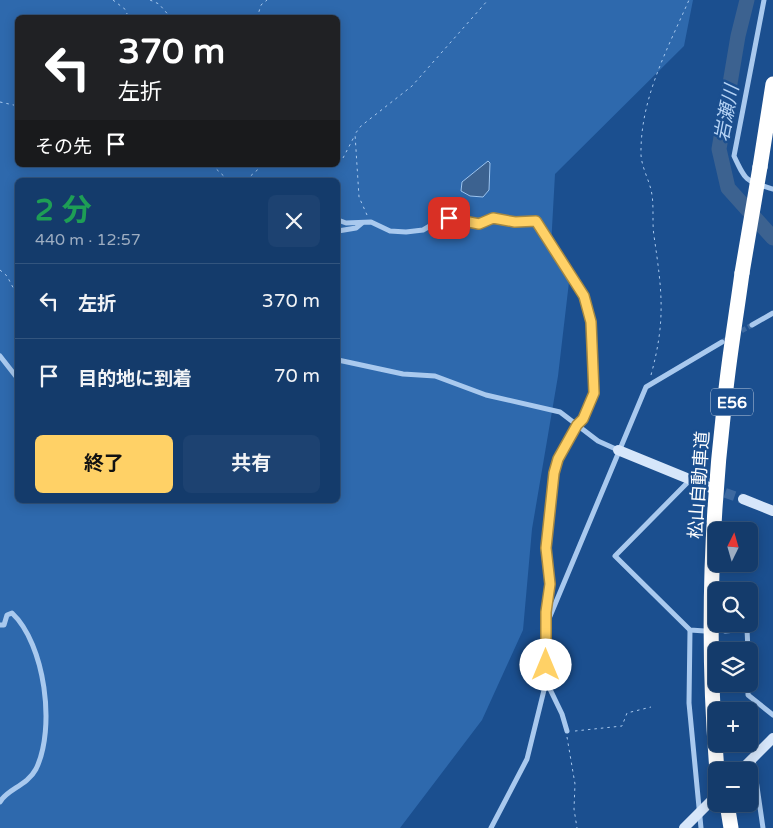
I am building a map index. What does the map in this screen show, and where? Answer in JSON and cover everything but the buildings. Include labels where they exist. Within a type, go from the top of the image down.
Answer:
[{"type":"highway","name":"松山自動車道","points":[[716,762],[710,614],[715,511],[724,406],[763,168],[773,84]]},
{"type":"highway","name":"松山自動車道","points":[[763,168],[773,122]]},
{"type":"highway","name":"松山自動車道","points":[[723,522],[732,398],[746,273]]},
{"type":"highway","points":[[718,812],[722,828]]},
{"type":"highway","points":[[728,812],[731,828]]},
{"type":"street","points":[[764,0],[734,156],[749,182],[773,189]]},
{"type":"street","points":[[340,221],[346,223],[371,222],[385,229],[406,232],[423,230],[440,220],[449,218],[479,224],[493,218],[515,222],[536,221],[584,296],[591,322],[594,393],[583,419],[577,425],[558,459],[554,473],[546,548],[550,584],[546,623],[546,682],[527,759],[491,828]]},
{"type":"street","points":[[340,231],[356,228],[362,223]]},
{"type":"street","points":[[752,324],[773,313]]},
{"type":"street","points":[[546,623],[646,387],[722,342]]},
{"type":"street","points":[[0,356],[15,375]]},
{"type":"street","points":[[340,360],[403,374],[435,376],[486,395],[560,412],[598,441],[711,488]]},
{"type":"street","points":[[690,480],[615,556],[690,630],[689,703],[701,828]]},
{"type":"street","points":[[743,499],[773,510]]},
{"type":"street","points":[[0,625],[4,626],[7,615],[12,613],[23,623],[29,634],[44,683],[46,716],[41,756],[36,770],[16,790],[6,794],[0,802]]},
{"type":"street","points":[[690,630],[708,629]]},
{"type":"street","points":[[546,682],[562,714],[567,731]]},
{"type":"street","points":[[748,692],[748,695],[773,715]]},
{"type":"street","points":[[749,762],[773,738]]},
{"type":"street","points":[[758,802],[764,828]]},
{"type":"street","points":[[684,828],[699,813],[708,807]]},
{"type":"path","points":[[113,0],[126,10],[127,15]]},
{"type":"path","points":[[150,0],[159,4],[168,15]]},
{"type":"path","points":[[258,15],[261,5],[267,0]]},
{"type":"path","points":[[343,158],[360,126],[412,86],[488,0]]},
{"type":"path","points":[[646,387],[652,375],[660,342],[662,295],[653,235],[654,210],[651,190],[641,156],[642,132],[647,104],[657,71],[689,0]]},
{"type":"path","points":[[0,102],[15,105]]},
{"type":"path","points":[[355,134],[359,197],[371,222]]},
{"type":"path","points":[[214,167],[226,178]]},
{"type":"path","points":[[248,178],[261,167]]},
{"type":"path","points":[[0,270],[7,276],[15,291]]},
{"type":"path","points":[[577,828],[574,809],[575,784],[567,731],[593,731],[622,726],[627,713],[651,707]]},
{"type":"shaded area","points":[[0,0],[693,0],[684,46],[555,174],[551,246],[569,282],[558,376],[532,529],[523,630],[482,720],[400,828],[0,828]]},
{"type":"shaded area","points":[[488,161],[490,163],[489,190],[483,197],[470,196],[461,191],[462,182]]},
{"type":"waterway","name":"岩瀬川","points":[[747,0],[738,36],[719,149],[728,188],[773,238]]},
{"type":"tunnel","points":[[722,342],[752,325]]},
{"type":"tunnel","points":[[711,488],[743,499]]},
{"type":"route","points":[[449,218],[479,224],[493,218],[501,218],[509,222],[536,221],[584,296],[591,322],[594,393],[586,407],[583,419],[577,425],[558,459],[554,473],[549,510],[546,548],[550,584],[546,612],[546,665]]}]
